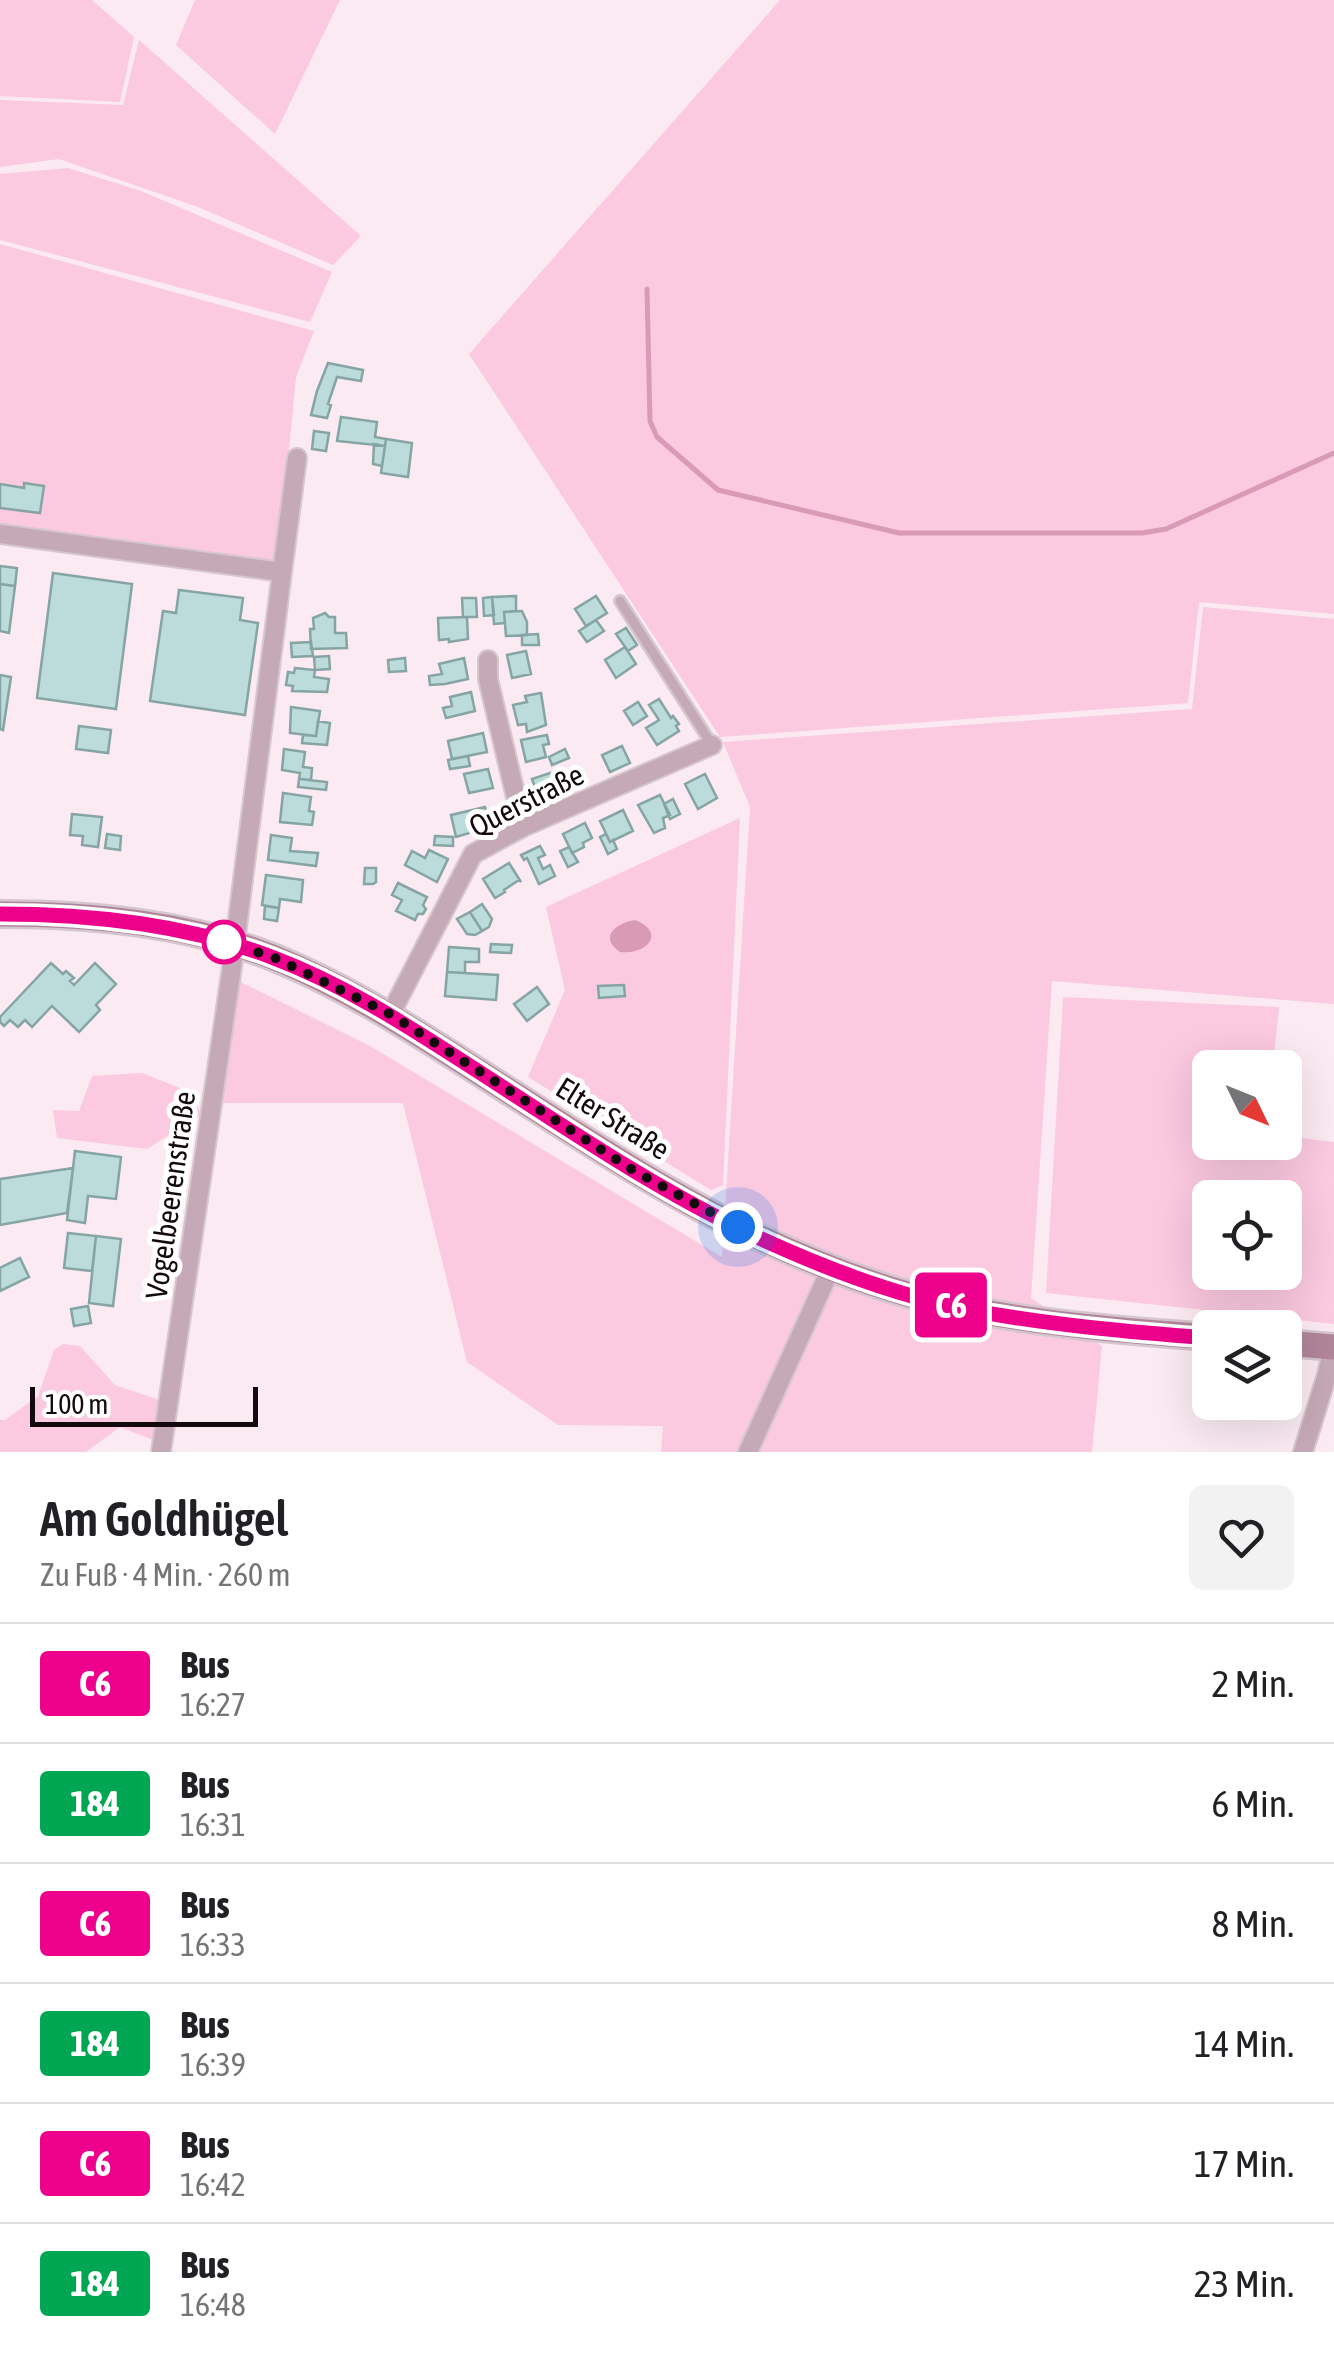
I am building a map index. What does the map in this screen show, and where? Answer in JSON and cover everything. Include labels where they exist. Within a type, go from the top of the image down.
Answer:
[{"type":"main road","name":"Elter Straße","points":[[0,914],[95,917],[154,925],[273,957],[390,1014],[636,1172],[756,1236],[831,1268],[900,1292],[967,1309],[1052,1323],[1192,1336]]},
{"type":"main road","points":[[1302,1344],[1334,1346]]},
{"type":"street","name":"Vogelbeerenstraße","points":[[161,1452],[297,458]]},
{"type":"street","points":[[0,534],[282,572]]},
{"type":"street","points":[[488,660],[488,679],[523,827]]},
{"type":"street","name":"Querstraße","points":[[390,1014],[473,854],[523,827],[712,745]]},
{"type":"street","points":[[748,1452],[831,1268]]},
{"type":"street","points":[[1303,1452],[1334,1346]]},
{"type":"lane","points":[[620,601],[712,745]]},
{"type":"shaded area","points":[[0,0],[92,0],[134,37],[120,102],[0,96]]},
{"type":"shaded area","points":[[195,0],[340,0],[275,134],[176,45]]},
{"type":"shaded area","points":[[780,0],[1334,0],[1334,614],[1199,602],[1188,703],[720,737],[469,354]]},
{"type":"shaded area","points":[[139,40],[361,236],[333,265],[198,207],[59,159],[0,167],[0,100],[123,105]]},
{"type":"shaded area","points":[[68,168],[141,191],[332,272],[310,322],[0,240],[0,174]]},
{"type":"shaded area","points":[[0,244],[314,331],[296,377],[278,565],[0,526]]},
{"type":"shaded area","points":[[1203,607],[1334,619],[1334,1004],[1052,981],[1031,1298],[1102,1346],[1092,1452],[661,1452],[663,1426],[558,1425],[467,1362],[403,1103],[218,1103],[235,979],[370,1046],[722,1257],[750,807],[723,742],[1192,709]]},
{"type":"shaded area","points":[[740,818],[723,1185],[711,1190],[528,1077],[565,990],[546,907]]},
{"type":"shaded area","points":[[635,920],[650,930],[650,942],[639,950],[620,952],[610,936],[622,924]]},
{"type":"shaded area","points":[[1063,997],[1279,1007],[1275,1050],[1192,1050],[1192,1160],[1302,1160],[1302,1138],[1334,1142],[1334,1324],[1302,1321],[1302,1310],[1204,1310],[1046,1293]]},
{"type":"shaded area","points":[[142,1073],[188,1091],[202,1114],[147,1149],[57,1138],[53,1110],[79,1111],[92,1076]]},
{"type":"shaded area","points":[[63,1344],[80,1346],[115,1385],[165,1402],[161,1443],[120,1427],[86,1452],[0,1452],[0,1420],[38,1396],[54,1350]]},
{"type":"building","points":[[328,363],[363,370],[361,381],[337,377],[327,418],[311,415]]},
{"type":"building","points":[[341,417],[377,422],[375,437],[386,439],[385,446],[337,441]]},
{"type":"building","points":[[314,431],[329,433],[326,451],[312,449]]},
{"type":"building","points":[[386,439],[412,443],[408,477],[381,473]]},
{"type":"building","points":[[374,444],[385,446],[382,466],[373,464]]},
{"type":"building","points":[[24,483],[44,486],[40,513],[0,508],[0,484],[24,488]]},
{"type":"building","points":[[0,566],[17,568],[15,586],[0,584]]},
{"type":"building","points":[[53,573],[132,584],[116,709],[37,698]]},
{"type":"building","points":[[0,584],[15,586],[9,633],[0,631]]},
{"type":"building","points":[[179,590],[243,598],[240,620],[258,623],[245,715],[150,701],[163,611],[176,613]]},
{"type":"building","points":[[516,596],[516,611],[504,612],[505,623],[494,624],[492,597]]},
{"type":"building","points":[[596,596],[607,613],[586,626],[575,609]]},
{"type":"building","points":[[492,597],[494,615],[484,616],[483,598]]},
{"type":"building","points":[[462,598],[476,598],[477,617],[463,617]]},
{"type":"building","points":[[522,611],[527,635],[506,636],[504,612]]},
{"type":"building","points":[[325,613],[335,617],[335,633],[346,633],[347,648],[311,649],[313,618]]},
{"type":"building","points":[[467,617],[468,639],[439,640],[438,618]]},
{"type":"building","points":[[596,620],[604,631],[587,642],[579,631]]},
{"type":"building","points":[[626,628],[637,645],[628,651],[616,634]]},
{"type":"building","points":[[538,634],[539,645],[522,645],[522,635]]},
{"type":"building","points":[[311,642],[313,656],[292,657],[291,643]]},
{"type":"building","points":[[625,647],[636,664],[616,678],[605,660]]},
{"type":"building","points":[[526,651],[531,674],[512,678],[507,655]]},
{"type":"building","points":[[329,656],[330,669],[315,670],[314,657]]},
{"type":"building","points":[[405,658],[406,671],[389,672],[388,660]]},
{"type":"building","points":[[464,658],[468,679],[430,685],[429,676],[442,674],[439,664]]},
{"type":"building","points":[[295,668],[315,670],[314,677],[329,679],[327,692],[292,691],[293,686],[286,685],[288,672],[294,673]]},
{"type":"building","points":[[0,675],[11,677],[3,730],[0,729]]},
{"type":"building","points":[[471,692],[475,711],[446,718],[443,708],[452,706],[450,697]]},
{"type":"building","points":[[541,693],[546,725],[527,732],[526,724],[518,725],[513,705],[527,702],[525,696]]},
{"type":"building","points":[[659,699],[679,724],[679,731],[657,745],[646,728],[659,720],[649,705]]},
{"type":"building","points":[[638,702],[647,716],[633,725],[624,711]]},
{"type":"building","points":[[291,707],[320,711],[316,736],[290,733]]},
{"type":"building","points":[[318,721],[330,723],[327,745],[302,743],[303,735],[316,736]]},
{"type":"building","points":[[79,726],[111,730],[108,753],[76,749]]},
{"type":"building","points":[[483,733],[487,752],[452,759],[448,741]]},
{"type":"building","points":[[547,735],[549,744],[543,745],[546,757],[526,762],[521,740]]},
{"type":"building","points":[[622,746],[630,763],[610,772],[602,755]]},
{"type":"building","points":[[284,749],[305,752],[303,767],[312,768],[311,780],[299,779],[300,773],[282,770]]},
{"type":"building","points":[[565,749],[569,758],[552,765],[549,757]]},
{"type":"building","points":[[468,756],[470,766],[450,769],[448,760]]},
{"type":"building","points":[[488,769],[493,788],[469,793],[464,774]]},
{"type":"building","points":[[553,772],[558,786],[567,783],[570,792],[540,801],[532,779]]},
{"type":"building","points":[[705,774],[717,798],[698,809],[685,784]]},
{"type":"building","points":[[299,779],[327,782],[326,790],[298,787]]},
{"type":"building","points":[[283,793],[311,797],[312,825],[280,822]]},
{"type":"building","points":[[660,795],[670,815],[663,818],[665,828],[654,833],[638,805]]},
{"type":"building","points":[[673,799],[680,814],[670,819],[664,804]]},
{"type":"building","points":[[485,807],[490,827],[456,837],[451,815]]},
{"type":"building","points":[[623,810],[633,831],[610,842],[600,821]]},
{"type":"building","points":[[72,814],[102,817],[98,847],[82,845],[83,836],[70,835]]},
{"type":"building","points":[[585,823],[592,838],[572,853],[563,834]]},
{"type":"building","points":[[107,834],[121,836],[120,850],[105,848]]},
{"type":"building","points":[[606,834],[617,849],[608,854],[600,837]]},
{"type":"building","points":[[271,835],[292,838],[290,851],[318,853],[316,866],[268,860]]},
{"type":"building","points":[[435,836],[453,837],[453,846],[434,845]]},
{"type":"building","points":[[540,846],[545,855],[538,858],[543,869],[550,865],[555,876],[539,884],[527,858],[524,860],[521,855]]},
{"type":"building","points":[[569,847],[578,862],[568,867],[560,851]]},
{"type":"building","points":[[429,850],[448,859],[437,882],[405,865],[412,851],[425,858]]},
{"type":"building","points":[[509,863],[521,882],[495,898],[483,879]]},
{"type":"building","points":[[365,868],[376,868],[373,884],[364,884]]},
{"type":"building","points":[[266,875],[303,880],[301,902],[280,899],[279,908],[262,905]]},
{"type":"building","points":[[398,883],[427,897],[423,905],[426,909],[415,920],[396,911],[402,900],[392,895]]},
{"type":"building","points":[[482,904],[492,919],[482,931],[470,912]]},
{"type":"building","points":[[265,906],[279,908],[277,921],[264,919]]},
{"type":"building","points":[[470,912],[482,931],[475,935],[467,934],[457,919]]},
{"type":"building","points":[[491,944],[512,945],[511,953],[490,952]]},
{"type":"building","points":[[449,947],[479,949],[479,962],[465,962],[465,973],[447,972]]},
{"type":"building","points":[[51,963],[74,978],[70,981],[74,985],[95,963],[116,984],[96,1005],[100,1010],[79,1032],[52,1006],[32,1027],[25,1020],[18,1027],[10,1020],[4,1026],[0,1017]]},
{"type":"building","points":[[447,972],[498,975],[496,1000],[445,996]]},
{"type":"building","points":[[624,985],[625,996],[599,998],[598,986]]},
{"type":"building","points":[[537,987],[549,1004],[527,1021],[514,1004]]},
{"type":"building","points":[[75,1151],[121,1157],[116,1199],[88,1196],[85,1223],[67,1220]]},
{"type":"building","points":[[73,1168],[67,1213],[0,1225],[0,1179]]},
{"type":"building","points":[[68,1233],[96,1236],[92,1271],[64,1268]]},
{"type":"building","points":[[96,1236],[121,1239],[113,1306],[89,1303]]},
{"type":"building","points":[[20,1258],[29,1277],[0,1291],[0,1268]]},
{"type":"building","points":[[88,1306],[91,1323],[74,1326],[71,1309]]},
{"type":"waterway","points":[[647,289],[650,421],[657,437],[718,490],[899,533],[1142,533],[1166,529],[1334,453]]},
{"type":"bus line","name":"C6","points":[[0,914],[95,917],[154,925],[273,957],[390,1014],[636,1172],[756,1236],[831,1268],[900,1292],[967,1309],[1052,1323],[1192,1336]]},
{"type":"route","points":[[224,942],[273,957],[390,1014],[636,1172],[738,1227]]}]
